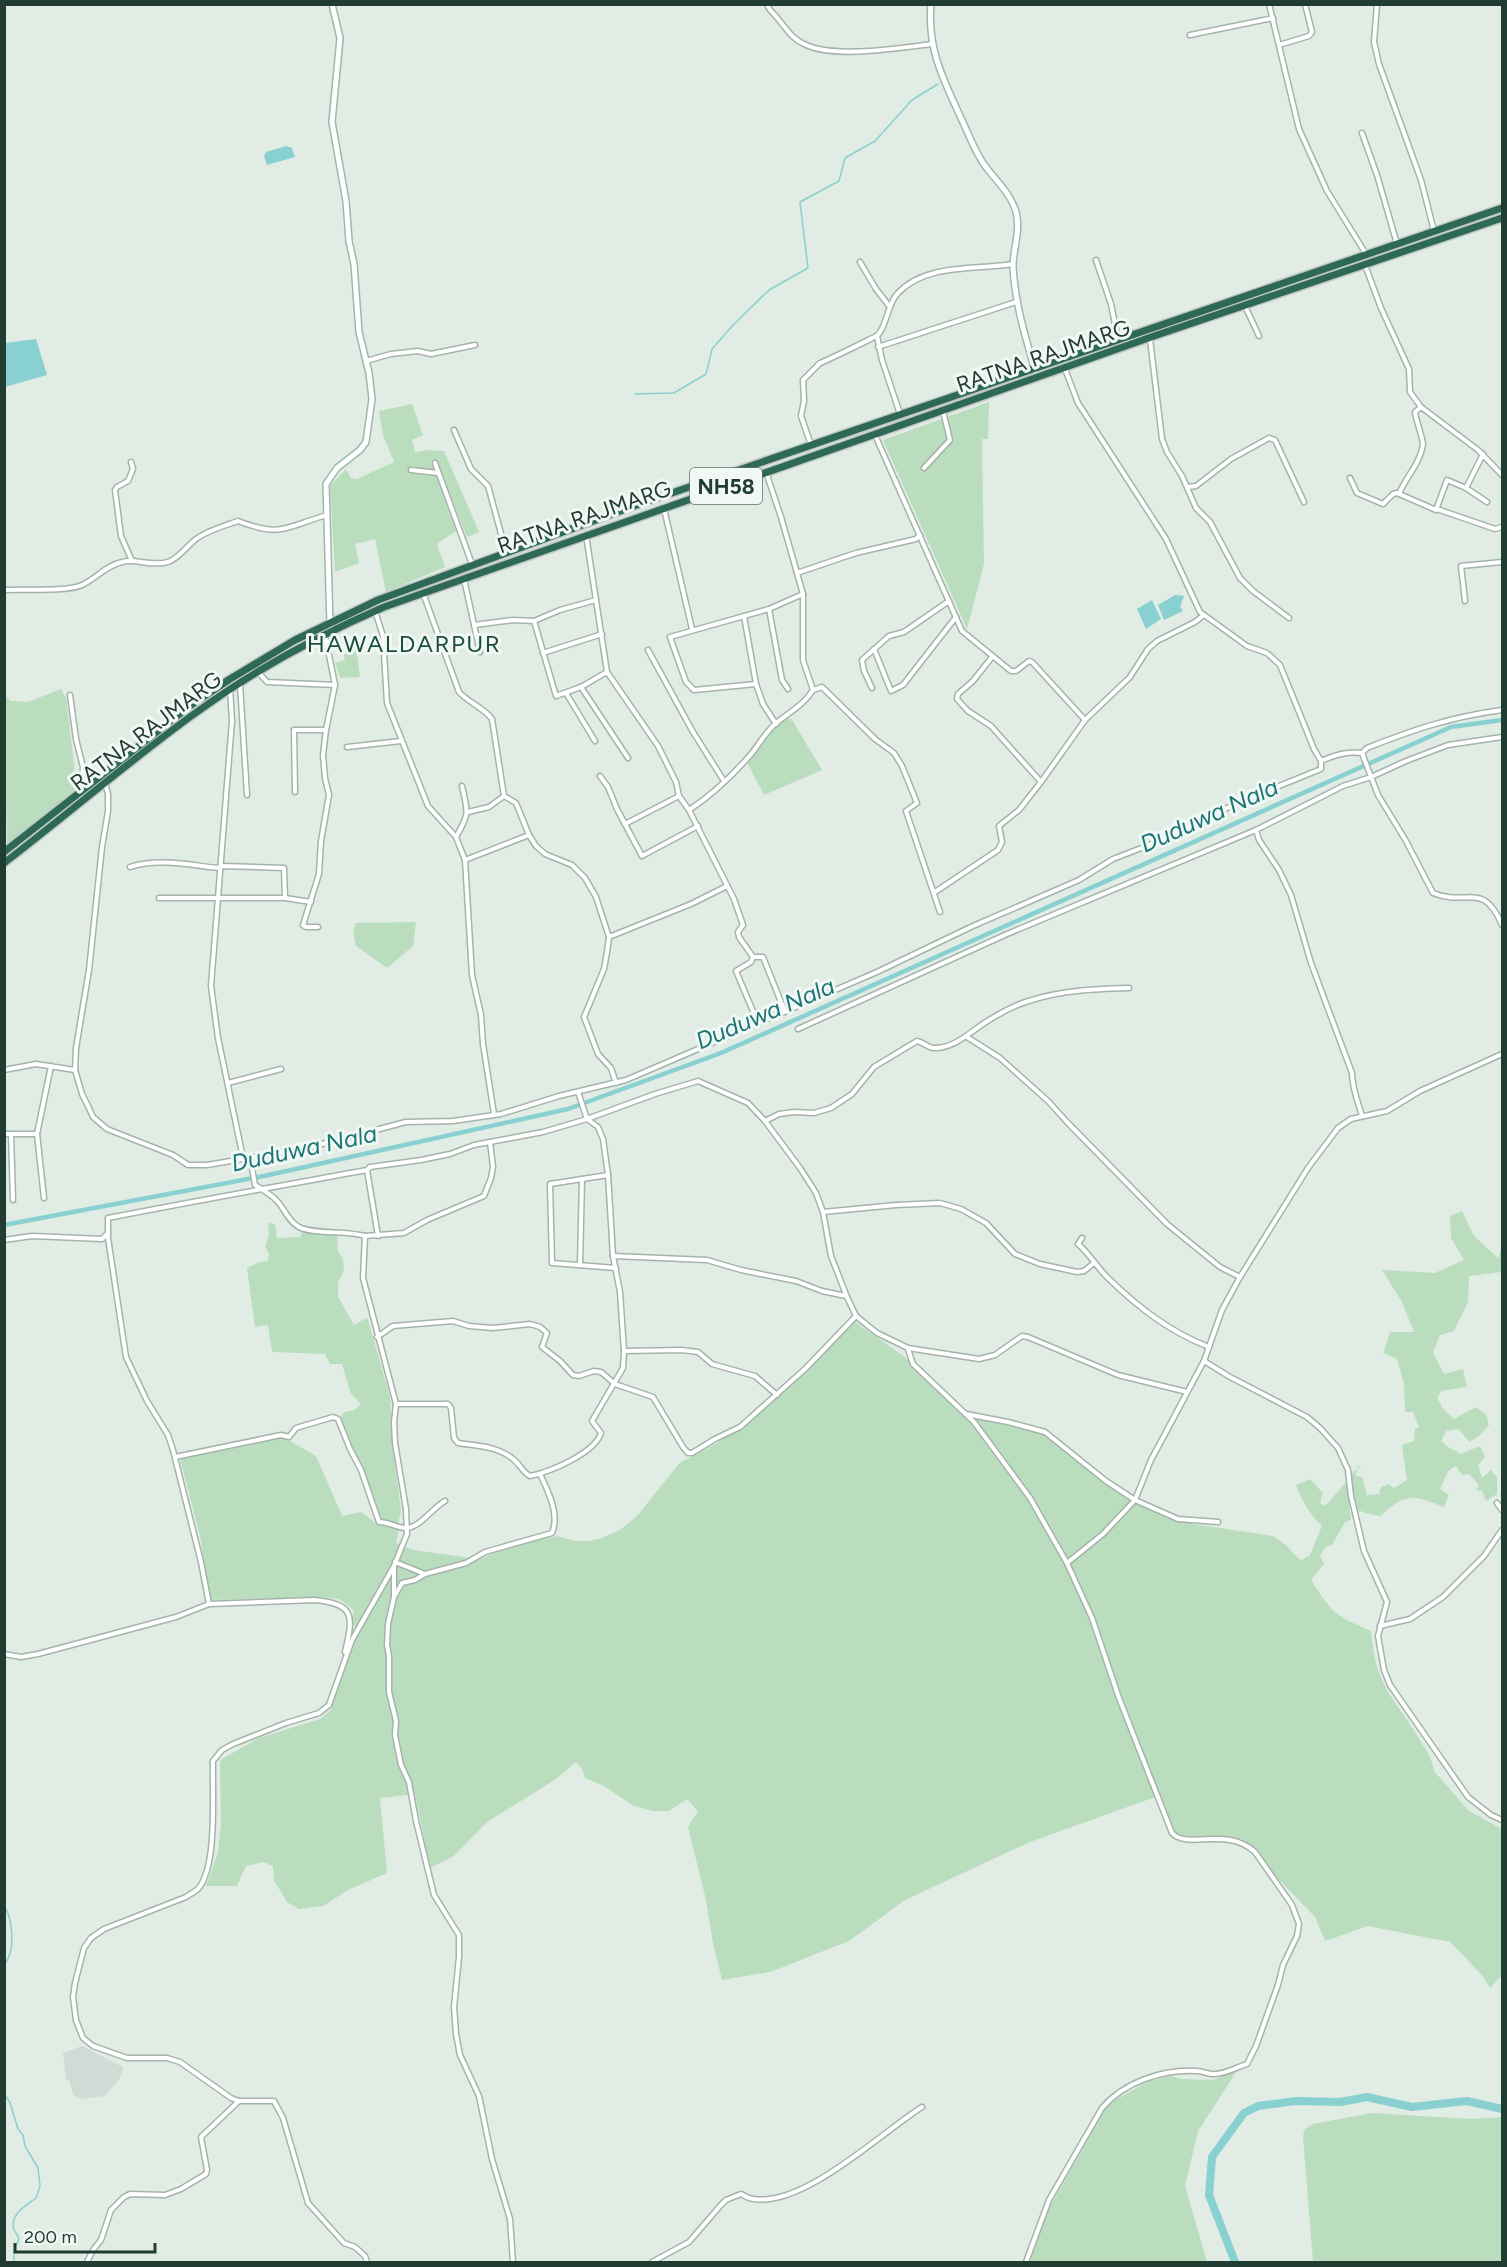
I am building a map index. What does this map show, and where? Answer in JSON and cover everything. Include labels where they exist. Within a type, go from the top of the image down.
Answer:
[{"type":"highway","name":"RATNA RAJMARG","points":[[4,852],[201,699],[278,650],[378,600],[472,564],[1034,367],[1503,208]]},
{"type":"highway","name":"RATNA RAJMARG","points":[[4,863],[193,714],[258,672],[327,633],[375,611],[1037,377],[1503,218]]},
{"type":"street","points":[[318,927],[303,925],[320,874],[321,841],[329,795],[325,778],[324,755],[326,730],[335,685],[327,633],[331,622],[326,484],[337,468],[360,450],[366,442],[372,399],[359,332],[346,201],[332,122],[340,38],[332,4]]},
{"type":"street","points":[[767,4],[769,10],[789,33],[806,45],[850,51],[909,48],[932,44]]},
{"type":"street","points":[[931,4],[929,24],[932,44],[944,83],[966,133],[1016,210],[1019,225],[1013,264],[1016,302],[1037,377]]},
{"type":"street","points":[[1269,4],[1299,129],[1327,191],[1366,255]]},
{"type":"street","points":[[1279,45],[1309,36],[1312,32],[1305,4]]},
{"type":"street","points":[[1377,4],[1374,42],[1379,64],[1421,180],[1434,232]]},
{"type":"street","points":[[1190,35],[1273,18]]},
{"type":"street","points":[[1362,133],[1397,244]]},
{"type":"street","points":[[1096,260],[1111,304],[1118,339]]},
{"type":"street","points":[[860,262],[876,290],[890,307]]},
{"type":"street","points":[[901,414],[878,347],[877,336],[897,293],[930,275],[954,269],[1013,264]]},
{"type":"street","points":[[1365,265],[1381,308],[1410,369],[1410,392],[1421,407],[1483,454],[1503,475]]},
{"type":"street","points":[[878,347],[1016,302]]},
{"type":"street","points":[[1245,306],[1260,336]]},
{"type":"street","points":[[812,446],[801,416],[804,401],[803,380],[820,363],[877,336]]},
{"type":"street","points":[[1150,338],[1162,439],[1167,452],[1196,508],[1210,522],[1240,578],[1253,591],[1289,618]]},
{"type":"street","points":[[366,361],[391,354],[417,351],[431,354],[475,345]]},
{"type":"street","points":[[105,783],[108,794],[108,811],[75,1070],[82,1094],[93,1117],[107,1130],[173,1155],[188,1165],[207,1165],[307,1148],[406,1122],[453,1121],[523,1109],[559,1096],[616,1083],[785,1012],[1078,880],[1113,859],[1149,845],[1242,801],[1321,769],[1321,761],[1280,665],[1267,653],[1247,646],[1200,612],[1162,532],[1078,404],[1062,359]]},
{"type":"street","points":[[1399,494],[1403,483],[1412,472],[1423,444],[1415,412],[1421,407]]},
{"type":"street","points":[[924,468],[950,440],[942,411]]},
{"type":"street","points":[[454,430],[471,469],[488,486],[506,552]]},
{"type":"street","points":[[875,434],[962,631],[1011,670],[1016,671],[1029,661],[1032,662],[1085,720]]},
{"type":"street","points":[[1187,487],[1196,486],[1231,459],[1269,438],[1275,440],[1304,502]]},
{"type":"street","points":[[1466,488],[1483,454]]},
{"type":"street","points":[[131,462],[133,469],[128,481],[115,490],[121,536],[133,561]]},
{"type":"street","points":[[435,464],[472,564]]},
{"type":"street","points":[[411,470],[438,473]]},
{"type":"street","points":[[766,472],[803,594],[803,660],[813,690]]},
{"type":"street","points":[[1350,478],[1357,493],[1383,504],[1393,494],[1399,494],[1436,510],[1496,529],[1503,527]]},
{"type":"street","points":[[1437,509],[1447,480],[1466,488],[1487,502]]},
{"type":"street","points":[[664,508],[692,629]]},
{"type":"street","points":[[4,590],[73,588],[84,584],[110,566],[122,562],[133,561],[149,565],[170,562],[196,539],[216,528],[238,521],[259,529],[274,531],[327,515]]},
{"type":"street","points":[[797,573],[856,553],[916,539],[920,535]]},
{"type":"street","points":[[586,536],[607,672],[658,746],[676,782],[679,796],[698,826],[727,886],[743,925],[738,932],[739,938],[753,957]]},
{"type":"street","points":[[1465,601],[1461,566],[1503,562]]},
{"type":"street","points":[[464,578],[480,652]]},
{"type":"street","points":[[423,593],[459,692],[467,701],[485,710],[492,719],[504,796],[516,804],[529,835],[545,854],[572,865],[585,878],[596,897],[609,938],[604,969],[584,1017],[598,1054],[611,1068],[616,1083]]},
{"type":"street","points":[[756,684],[694,690],[686,682],[670,637],[769,609],[803,594]]},
{"type":"street","points":[[474,625],[513,620],[534,621],[560,610],[596,600]]},
{"type":"street","points":[[872,688],[862,660],[889,636],[904,632],[950,602]]},
{"type":"street","points":[[769,609],[782,680],[788,689]]},
{"type":"street","points":[[375,611],[382,636],[387,703],[428,806],[456,837],[465,860],[472,975],[481,1015],[494,1114]]},
{"type":"street","points":[[935,892],[998,850],[1002,842],[999,826],[1018,810],[1041,782],[1085,720],[1130,677],[1148,649],[1171,633],[1196,622],[1203,615]]},
{"type":"street","points":[[744,616],[756,684],[763,704],[776,724]]},
{"type":"street","points":[[874,649],[891,691],[903,685],[956,617]]},
{"type":"street","points":[[534,621],[556,696],[581,687],[607,672]]},
{"type":"street","points":[[543,653],[602,634]]},
{"type":"street","points":[[648,650],[693,732],[724,781]]},
{"type":"street","points":[[992,657],[973,681],[958,694],[957,699],[968,711],[991,726],[1041,782]]},
{"type":"street","points":[[258,672],[267,682],[335,685]]},
{"type":"street","points":[[240,683],[248,795]]},
{"type":"street","points":[[581,687],[628,758]]},
{"type":"street","points":[[689,810],[705,800],[750,756],[776,724],[804,702],[813,690],[822,687],[899,760],[917,803],[906,812],[940,912]]},
{"type":"street","points":[[230,689],[232,721],[211,986],[218,1038],[244,1159],[252,1168],[255,1185],[276,1200],[289,1219],[297,1226],[315,1231],[348,1232],[365,1236],[404,1233],[427,1220],[484,1196],[493,1167],[490,1142]]},
{"type":"street","points":[[566,693],[595,741]]},
{"type":"street","points":[[70,695],[76,739],[83,767],[81,793]]},
{"type":"street","points":[[1362,753],[1367,747],[1424,726],[1463,716],[1503,710]]},
{"type":"street","points":[[295,792],[294,730],[326,730]]},
{"type":"street","points":[[798,1029],[1007,934],[1256,830],[1343,786],[1448,745],[1503,737]]},
{"type":"street","points":[[346,747],[401,741]]},
{"type":"street","points":[[1321,761],[1335,755],[1362,753]]},
{"type":"street","points":[[1362,753],[1378,795],[1406,841],[1433,893],[1441,896],[1481,897],[1494,908],[1503,925]]},
{"type":"street","points":[[600,776],[608,787],[616,809],[642,856],[698,826]]},
{"type":"street","points":[[456,837],[468,812],[462,786]]},
{"type":"street","points":[[468,812],[489,807],[504,796]]},
{"type":"street","points":[[625,824],[679,796]]},
{"type":"street","points":[[1256,830],[1259,840],[1279,870],[1291,895],[1311,963],[1352,1073],[1351,1086],[1362,1116]]},
{"type":"street","points":[[465,860],[529,835]]},
{"type":"street","points":[[130,867],[141,863],[284,868],[285,898]]},
{"type":"street","points":[[609,938],[691,904],[727,886]]},
{"type":"street","points":[[159,898],[285,898],[311,902]]},
{"type":"street","points":[[753,957],[763,957],[785,1012]]},
{"type":"street","points":[[753,957],[751,962],[736,971],[758,1023]]},
{"type":"street","points":[[765,1121],[779,1114],[814,1113],[831,1108],[852,1094],[874,1068],[917,1041],[936,1048],[967,1037],[988,1020],[1033,999],[1129,988]]},
{"type":"street","points":[[967,1037],[1000,1058],[1048,1101],[1167,1224],[1220,1267],[1240,1277]]},
{"type":"street","points":[[1067,1563],[1103,1534],[1136,1500],[1151,1460],[1204,1361],[1222,1310],[1308,1168],[1338,1128],[1351,1119],[1387,1111],[1420,1091],[1503,1054]]},
{"type":"street","points":[[4,1070],[36,1064],[75,1070]]},
{"type":"street","points":[[44,1198],[37,1134],[51,1066]]},
{"type":"street","points":[[228,1083],[281,1070]]},
{"type":"street","points":[[208,1604],[201,1562],[168,1435],[147,1401],[126,1357],[108,1233],[108,1218],[232,1193],[262,1190],[367,1170],[381,1164],[450,1154],[474,1145],[518,1138],[587,1119],[698,1081],[748,1103],[765,1121],[801,1168],[816,1193],[823,1212],[831,1256],[847,1297],[856,1316],[877,1333],[908,1348],[980,1359],[995,1355],[1022,1336],[1028,1337],[1118,1375],[1187,1392]]},
{"type":"street","points":[[396,1404],[448,1404],[451,1408],[454,1438],[458,1443],[497,1450],[514,1459],[526,1474],[540,1474],[558,1466],[597,1442],[601,1432],[592,1421],[623,1368],[624,1351],[620,1292],[613,1256],[608,1175],[603,1139],[598,1126],[587,1119],[578,1092]]},
{"type":"street","points":[[4,1134],[37,1134]]},
{"type":"street","points":[[11,1134],[13,1200]]},
{"type":"street","points":[[367,1170],[378,1236]]},
{"type":"street","points":[[608,1175],[550,1184],[552,1263],[616,1268]]},
{"type":"street","points":[[580,1265],[582,1179]]},
{"type":"street","points":[[823,1212],[940,1203],[962,1209],[986,1222],[1015,1254],[1026,1259],[1077,1272],[1084,1271],[1094,1263]]},
{"type":"street","points":[[4,1240],[32,1236],[102,1239],[108,1233]]},
{"type":"street","points":[[365,1236],[363,1278],[396,1404],[395,1443],[408,1528],[394,1564],[352,1640],[329,1705],[324,1710],[233,1744],[222,1750],[213,1761],[213,1829],[207,1866],[197,1890],[186,1897],[104,1929],[91,1938],[84,1948],[73,1997],[76,2020],[83,2038],[93,2046],[127,2058],[167,2058],[180,2062],[220,2092],[239,2101],[274,2101],[283,2118],[308,2204],[344,2243],[355,2247],[365,2256],[367,2262]]},
{"type":"street","points":[[1082,1238],[1078,1245],[1150,1316],[1193,1341],[1209,1347]]},
{"type":"street","points":[[613,1256],[708,1260],[741,1270],[796,1281],[847,1297]]},
{"type":"street","points":[[377,1337],[393,1326],[405,1324],[453,1321],[469,1326],[493,1328],[535,1325],[547,1333],[542,1347],[573,1375],[601,1372],[615,1384],[653,1396],[688,1453],[692,1453],[740,1427],[777,1395],[856,1316]]},
{"type":"street","points":[[908,1348],[913,1364],[966,1414],[1030,1498],[1067,1563],[1092,1618],[1119,1698],[1172,1833],[1182,1839],[1229,1838],[1247,1845],[1255,1852],[1292,1905],[1299,1924],[1298,1936],[1283,1965],[1256,2046],[1247,2064],[1215,2074],[1198,2071],[1161,2074],[1134,2084],[1109,2100],[1102,2108],[1049,2200],[1026,2262]]},
{"type":"street","points":[[624,1351],[698,1352],[712,1364],[755,1376],[777,1395]]},
{"type":"street","points":[[1204,1361],[1307,1417],[1338,1448],[1348,1470],[1351,1496],[1364,1551],[1387,1602],[1378,1636],[1384,1670],[1390,1686],[1468,1797],[1491,1815],[1503,1820]]},
{"type":"street","points":[[966,1414],[1045,1432],[1106,1481],[1136,1500],[1178,1519],[1218,1522]]},
{"type":"street","points":[[175,1457],[280,1435],[289,1437],[296,1428],[333,1417],[336,1418],[361,1470],[377,1520],[408,1528],[419,1524],[433,1508],[445,1501]]},
{"type":"street","points":[[394,1597],[402,1583],[466,1563],[485,1552],[552,1533],[555,1522],[553,1506],[540,1474]]},
{"type":"street","points":[[1497,1503],[1503,1510]]},
{"type":"street","points":[[1380,1626],[1404,1622],[1443,1598],[1484,1556],[1503,1530]]},
{"type":"street","points":[[394,1564],[425,1574]]},
{"type":"street","points":[[394,1564],[394,1597],[388,1624],[389,1692],[396,1721],[395,1735],[401,1765],[410,1782],[416,1821],[434,1895],[459,1935],[454,2007],[459,2048],[479,2096],[492,2159],[510,2219],[513,2262]]},
{"type":"street","points":[[4,1654],[21,1657],[38,1654],[176,1617],[208,1604],[315,1600],[340,1605],[350,1616],[351,1625],[342,1665]]},
{"type":"street","points":[[87,2262],[101,2240],[111,2210],[124,2198],[130,2194],[165,2195],[181,2189],[206,2174],[201,2137],[239,2101]]},
{"type":"street","points":[[652,2262],[689,2242],[726,2200],[741,2194],[754,2199],[782,2196],[808,2185],[840,2167],[899,2121],[922,2107]]},
{"type":"shaded area","points":[[82,2046],[123,2067],[119,2080],[104,2096],[82,2099],[73,2095],[70,2082],[66,2079],[63,2053]]},
{"type":"green space","points":[[989,402],[988,439],[982,439],[984,564],[967,629],[883,440]]},
{"type":"green space","points":[[412,404],[423,435],[412,440],[415,452],[444,451],[479,532],[467,537],[437,461],[431,461],[456,531],[437,544],[445,567],[386,592],[375,539],[355,544],[359,563],[335,572],[330,486],[346,469],[351,478],[357,479],[394,462],[383,435],[379,411]]},
{"type":"green space","points":[[356,647],[360,677],[340,678],[335,663],[345,660],[343,652]]},
{"type":"green space","points":[[61,689],[66,698],[77,790],[7,845],[4,694],[11,701],[28,702]]},
{"type":"green space","points":[[791,718],[822,770],[764,795],[747,762],[779,722]]},
{"type":"green space","points":[[416,922],[413,946],[387,968],[356,946],[353,931],[356,923]]},
{"type":"green space","points":[[1462,1211],[1474,1236],[1498,1258],[1502,1246],[1502,1272],[1469,1276],[1468,1302],[1454,1331],[1440,1335],[1433,1352],[1444,1374],[1463,1369],[1467,1387],[1441,1391],[1437,1398],[1444,1410],[1454,1419],[1476,1407],[1486,1415],[1489,1425],[1478,1437],[1469,1442],[1459,1429],[1446,1431],[1441,1441],[1461,1454],[1480,1446],[1485,1457],[1478,1465],[1482,1478],[1491,1470],[1497,1477],[1497,1494],[1486,1501],[1482,1491],[1476,1490],[1479,1485],[1469,1474],[1462,1475],[1456,1466],[1448,1471],[1440,1489],[1449,1495],[1444,1507],[1425,1500],[1410,1498],[1396,1503],[1381,1516],[1359,1512],[1352,1494],[1352,1474],[1359,1466],[1362,1466],[1357,1469],[1355,1476],[1362,1477],[1367,1495],[1379,1494],[1381,1487],[1388,1484],[1394,1488],[1407,1480],[1402,1445],[1414,1441],[1415,1429],[1419,1427],[1413,1412],[1405,1412],[1404,1384],[1397,1359],[1383,1353],[1390,1332],[1414,1332],[1402,1302],[1382,1270],[1435,1273],[1464,1260],[1451,1238],[1450,1216]]},
{"type":"green space","points":[[268,1223],[275,1224],[277,1238],[300,1237],[302,1232],[337,1234],[338,1251],[343,1259],[344,1271],[338,1282],[338,1297],[354,1325],[366,1318],[368,1320],[390,1397],[394,1459],[401,1510],[398,1525],[380,1520],[378,1517],[367,1478],[340,1419],[344,1412],[354,1410],[361,1404],[351,1394],[342,1364],[330,1364],[325,1354],[272,1352],[268,1325],[255,1327],[247,1268],[268,1261],[269,1254],[265,1247],[269,1236]]},
{"type":"green space","points":[[855,1322],[905,1357],[970,1416],[1046,1435],[1110,1486],[1151,1511],[1193,1524],[1273,1536],[1302,1560],[1310,1555],[1322,1526],[1307,1507],[1296,1485],[1310,1479],[1323,1493],[1320,1503],[1325,1506],[1347,1481],[1351,1520],[1345,1522],[1332,1545],[1326,1547],[1320,1555],[1324,1564],[1311,1580],[1335,1612],[1371,1631],[1376,1661],[1383,1683],[1422,1743],[1434,1771],[1469,1811],[1502,1829],[1502,1975],[1490,1988],[1482,1975],[1450,1942],[1368,1926],[1325,1941],[1315,1917],[1268,1868],[1258,1852],[1244,1840],[1229,1836],[1202,1837],[1174,1832],[1158,1796],[1030,1842],[905,1900],[849,1941],[770,1972],[722,1980],[688,1827],[698,1811],[687,1799],[669,1811],[653,1811],[634,1806],[604,1786],[585,1778],[576,1762],[556,1779],[487,1822],[454,1856],[430,1868],[415,1794],[380,1798],[387,1873],[348,1890],[323,1906],[299,1909],[287,1902],[274,1880],[273,1866],[263,1862],[246,1866],[237,1886],[206,1886],[218,1853],[221,1823],[220,1760],[259,1738],[320,1719],[331,1710],[343,1668],[359,1630],[351,1622],[354,1610],[339,1599],[322,1597],[210,1600],[200,1536],[180,1459],[281,1436],[316,1456],[342,1516],[361,1512],[376,1523],[399,1530],[396,1543],[413,1550],[479,1559],[509,1547],[556,1536],[575,1541],[589,1541],[620,1530],[637,1516],[677,1466],[753,1418],[793,1383],[849,1324]]},
{"type":"green space","points":[[1237,2071],[1198,2131],[1185,2186],[1207,2262],[1029,2262],[1044,2217],[1108,2104],[1149,2081],[1171,2076],[1182,2079],[1213,2080]]},
{"type":"green space","points":[[1372,2113],[1471,2119],[1502,2117],[1502,2262],[1313,2262],[1303,2136],[1305,2129],[1313,2124]]},
{"type":"water","points":[[286,146],[292,148],[295,157],[267,165],[264,156],[266,152]]},
{"type":"water","points":[[36,339],[47,375],[5,387],[5,343]]},
{"type":"water","points":[[1175,595],[1184,596],[1180,607],[1183,611],[1164,620],[1158,605]]},
{"type":"water","points":[[1152,600],[1161,619],[1146,629],[1137,609]]},
{"type":"waterway","points":[[635,394],[674,393],[706,374],[712,349],[734,324],[769,290],[808,268],[800,202],[839,181],[845,158],[875,141],[912,100],[938,84]]},
{"type":"waterway","name":"Duduwa Nala","points":[[4,1225],[264,1176],[568,1109],[721,1053],[1451,727],[1502,720]]},
{"type":"waterway","points":[[4,1905],[12,1935],[10,1952],[4,1965]]},
{"type":"waterway","points":[[4,2093],[10,2103],[18,2129],[23,2135],[25,2146],[38,2168],[40,2186],[36,2198],[19,2211],[14,2219],[14,2230],[19,2239],[14,2250],[14,2262]]},
{"type":"waterway","points":[[1235,2262],[1209,2195],[1212,2157],[1244,2113],[1258,2106],[1296,2101],[1340,2102],[1367,2097],[1412,2107],[1467,2101],[1502,2109]]},
{"type":"district","name":"HAWALDARPUR","points":[[404,643]]}]
